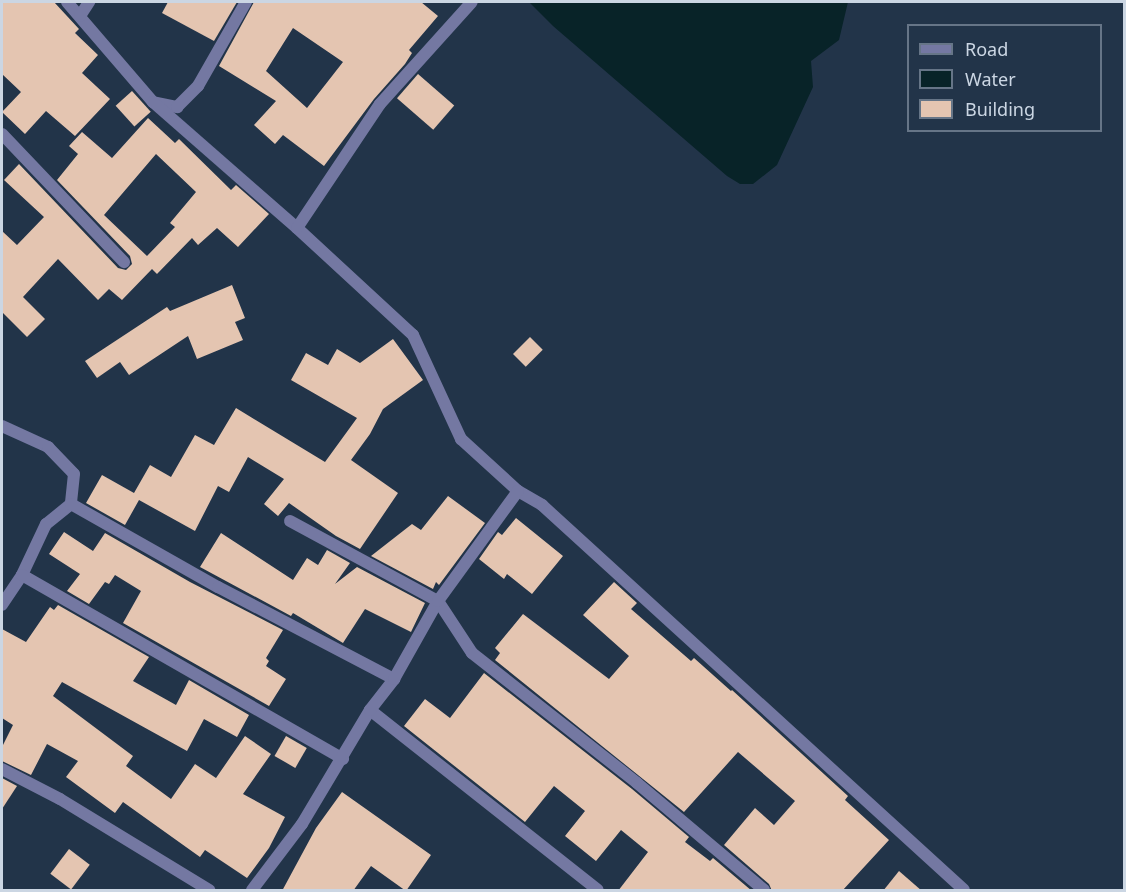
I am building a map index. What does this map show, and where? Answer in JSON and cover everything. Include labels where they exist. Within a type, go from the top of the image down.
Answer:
[{"type":"street","points":[[68,2],[153,102],[297,228],[413,335],[461,439],[519,491],[542,505],[964,891]]},
{"type":"street","points":[[80,16],[89,2]]},
{"type":"street","points":[[153,102],[177,107],[198,86],[246,2]]},
{"type":"street","points":[[297,228],[380,104],[411,73],[434,42],[472,2]]},
{"type":"street","points":[[2,134],[124,262]]},
{"type":"street","points":[[2,426],[48,447],[74,474],[71,504],[46,524],[22,575],[2,605]]},
{"type":"street","points":[[255,889],[302,824],[343,759],[370,710],[394,679],[438,601],[519,491]]},
{"type":"street","points":[[71,504],[218,587],[394,679]]},
{"type":"street","points":[[290,520],[438,601],[472,653],[637,783],[764,891]]},
{"type":"street","points":[[22,575],[343,759]]},
{"type":"street","points":[[370,710],[598,891]]},
{"type":"street","points":[[2,770],[60,799],[209,891]]},
{"type":"water","points":[[529,2],[848,2],[839,40],[811,61],[813,87],[777,165],[753,184],[740,184],[727,176],[553,26]]},
{"type":"building","points":[[2,2],[54,2],[79,29],[75,33],[98,55],[82,73],[110,99],[75,136],[46,111],[25,134],[2,112],[21,92],[2,74]]},
{"type":"building","points":[[168,2],[237,2],[214,41],[162,13]]},
{"type":"building","points":[[254,2],[421,2],[438,16],[409,50],[412,53],[405,64],[374,99],[324,166],[283,135],[275,144],[254,125],[276,101],[219,66]],"holes":[[[293,28],[343,62],[307,108],[266,71]]]},
{"type":"building","points":[[418,74],[454,105],[433,130],[397,98]]},
{"type":"building","points":[[132,91],[151,112],[134,127],[116,106]]},
{"type":"building","points":[[148,118],[175,143],[179,139],[231,190],[236,185],[269,214],[238,247],[217,228],[198,245],[192,238],[157,274],[152,269],[122,300],[109,289],[98,300],[58,259],[23,297],[45,319],[27,337],[2,312],[2,231],[17,245],[44,217],[4,180],[19,164],[118,268],[126,270],[132,264],[130,256],[57,180],[78,154],[69,146],[82,132],[112,158]],"holes":[[[156,154],[196,192],[170,223],[175,227],[147,256],[104,215]]]},
{"type":"building","points":[[232,285],[245,318],[235,322],[243,340],[197,359],[188,336],[129,375],[120,362],[97,378],[85,361],[167,307],[170,311]]},
{"type":"building","points":[[530,337],[543,350],[526,367],[513,354]]},
{"type":"building","points":[[393,339],[423,380],[383,409],[370,434],[351,460],[398,493],[360,549],[336,536],[289,503],[278,516],[264,504],[284,479],[248,457],[229,492],[218,486],[195,531],[139,500],[125,525],[86,503],[102,475],[134,493],[150,465],[171,477],[195,435],[214,445],[236,408],[325,462],[357,418],[291,380],[306,353],[328,365],[337,349],[360,363]]},
{"type":"building","points":[[448,496],[485,523],[439,585],[436,582],[433,589],[371,556],[412,524],[421,530]]},
{"type":"building","points":[[516,518],[563,556],[532,594],[507,574],[504,579],[479,559],[498,532],[502,535]]},
{"type":"building","points":[[64,532],[93,551],[105,533],[190,582],[283,630],[266,658],[269,661],[266,666],[286,679],[269,706],[123,623],[141,591],[115,575],[109,584],[105,582],[89,604],[67,591],[80,574],[49,554]]},
{"type":"building","points":[[221,533],[293,580],[307,558],[318,565],[327,550],[350,563],[335,584],[357,567],[425,603],[411,632],[365,609],[343,643],[293,613],[291,616],[200,567]]},
{"type":"building","points":[[614,582],[637,603],[631,609],[691,661],[694,658],[732,690],[848,796],[845,800],[889,840],[842,891],[772,891],[769,884],[724,845],[755,808],[774,825],[795,801],[738,752],[684,812],[495,660],[500,653],[495,648],[523,614],[609,679],[629,656],[583,615]]},
{"type":"building","points":[[58,605],[149,657],[133,681],[176,705],[189,680],[249,715],[237,737],[204,719],[187,751],[62,682],[53,696],[133,756],[126,766],[171,799],[195,764],[216,778],[245,736],[271,754],[243,794],[285,817],[269,848],[247,878],[205,850],[200,857],[123,802],[115,813],[66,777],[78,761],[47,744],[31,775],[2,761],[2,747],[13,725],[2,718],[2,629],[26,642],[50,607],[54,610]]},
{"type":"building","points":[[484,673],[632,789],[689,837],[685,842],[710,861],[713,858],[752,891],[618,891],[648,852],[621,830],[596,861],[565,836],[585,811],[554,786],[525,822],[404,726],[425,699],[450,718]]},
{"type":"building","points":[[286,736],[307,748],[295,768],[274,756]]},
{"type":"building","points":[[2,778],[17,786],[2,809]]},
{"type":"building","points":[[342,792],[431,855],[406,891],[371,866],[353,891],[282,891],[316,828]]},
{"type":"building","points":[[69,849],[90,865],[71,889],[50,874]]},
{"type":"building","points":[[899,871],[922,891],[883,891]]}]
